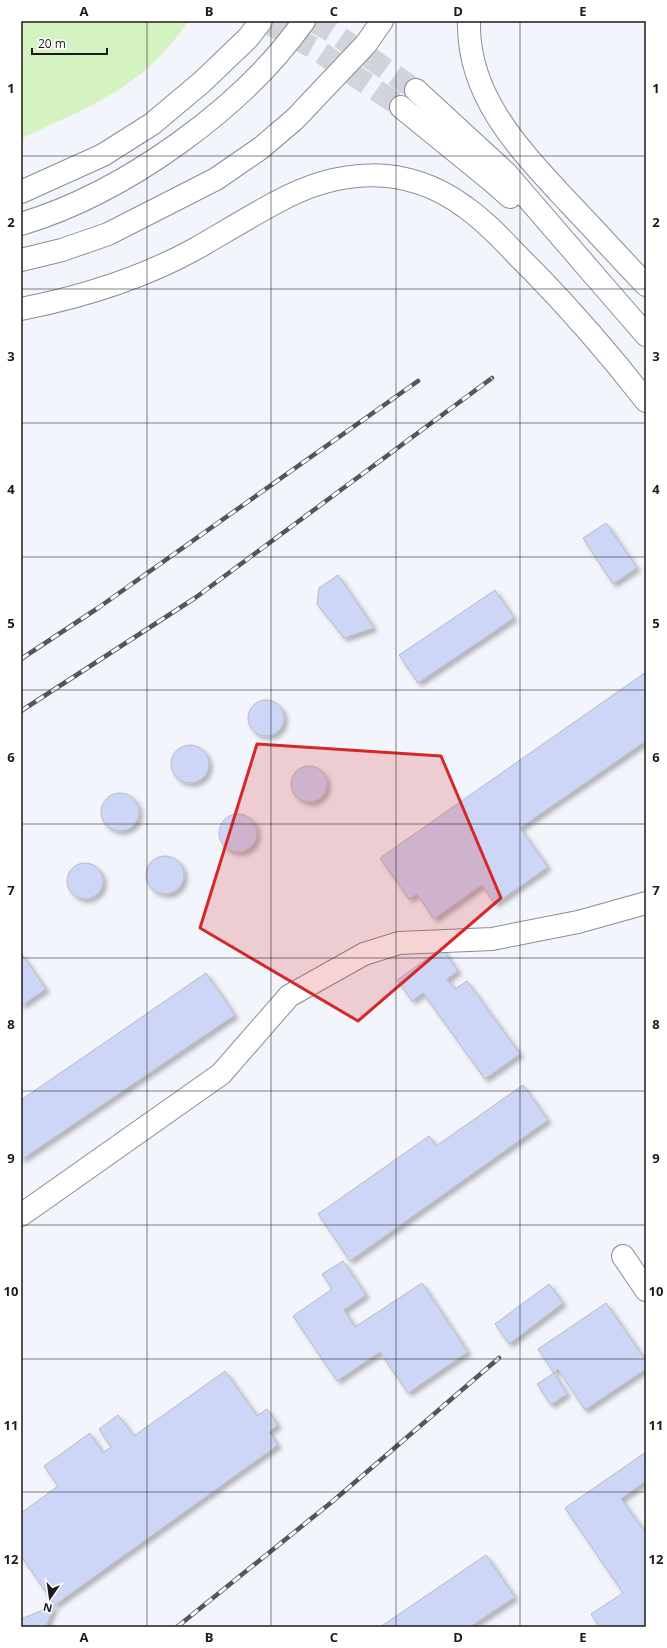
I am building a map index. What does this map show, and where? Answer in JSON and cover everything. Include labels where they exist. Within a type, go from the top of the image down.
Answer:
[{"type":"main road","points":[[21,192],[103,155],[152,124],[202,82],[248,38],[261,21]]},
{"type":"main road","points":[[21,224],[38,219],[82,200],[141,168],[188,136],[233,100],[264,70],[288,45],[304,21]]},
{"type":"main road","points":[[21,260],[62,250],[108,234],[216,179],[261,148],[295,119],[366,44],[382,21]]},
{"type":"main road","points":[[470,21],[469,41],[476,68],[495,115],[520,149],[646,285]]},
{"type":"main road","points":[[416,90],[506,174],[646,335]]},
{"type":"main road","points":[[401,108],[493,182],[594,275]]},
{"type":"main road","points":[[21,180],[103,155]]},
{"type":"main road","points":[[21,309],[52,303],[110,286],[159,266],[196,249],[276,202],[316,184],[345,177],[377,175],[409,180],[440,191],[466,207],[489,227],[564,303],[626,375],[646,401]]},
{"type":"main road","points":[[21,1215],[222,1074],[289,996],[364,954],[399,943],[492,939],[578,922],[646,903]]},
{"type":"main road","points":[[623,1256],[646,1290]]},
{"type":"highlighted area","points":[[257,744],[441,756],[501,898],[358,1021],[200,928]]},
{"type":"green space","points":[[21,21],[188,21],[171,44],[153,63],[134,79],[93,105],[21,139]]},
{"type":"building","points":[[606,523],[637,568],[613,584],[583,538]]},
{"type":"building","points":[[338,575],[374,628],[344,638],[317,604],[319,588]]},
{"type":"building","points":[[495,590],[514,618],[418,683],[399,655]]},
{"type":"building","points":[[646,672],[646,741],[520,828],[548,867],[495,904],[482,885],[434,919],[417,894],[409,899],[380,858]]},
{"type":"building","points":[[270,700],[279,705],[283,711],[283,725],[279,731],[270,736],[262,736],[253,731],[249,725],[248,714],[253,705],[259,701]]},
{"type":"building","points":[[186,745],[194,745],[204,750],[208,757],[208,771],[204,778],[194,783],[186,783],[176,778],[174,775],[171,768],[171,760],[176,750],[179,748]]},
{"type":"building","points":[[313,766],[322,771],[326,777],[326,791],[322,797],[313,802],[305,802],[296,797],[292,791],[291,780],[296,771],[302,767]]},
{"type":"building","points":[[116,793],[124,793],[131,796],[136,801],[139,812],[136,823],[131,828],[124,831],[116,831],[109,828],[104,823],[101,816],[101,808],[104,801],[109,796]]},
{"type":"building","points":[[234,814],[242,814],[252,819],[256,826],[256,840],[252,847],[242,852],[234,852],[224,847],[222,844],[219,837],[219,829],[224,819],[227,817]]},
{"type":"building","points":[[161,856],[169,856],[176,859],[181,864],[184,875],[181,886],[176,891],[169,894],[161,894],[154,891],[149,886],[146,879],[146,871],[149,864],[154,859]]},
{"type":"building","points":[[89,863],[98,868],[102,874],[102,888],[98,894],[89,899],[81,899],[72,894],[68,888],[67,877],[72,868],[78,864]]},
{"type":"building","points":[[442,948],[458,971],[447,979],[455,989],[467,981],[520,1054],[485,1079],[423,993],[412,1001],[397,980]]},
{"type":"building","points":[[21,953],[46,989],[21,1006]]},
{"type":"building","points":[[206,973],[235,1015],[21,1160],[21,1100]]},
{"type":"building","points":[[523,1085],[548,1120],[350,1261],[318,1214],[429,1136],[436,1146]]},
{"type":"building","points":[[343,1261],[366,1295],[344,1310],[355,1327],[422,1283],[468,1352],[408,1393],[380,1352],[337,1381],[293,1316],[332,1289],[322,1274]]},
{"type":"building","points":[[549,1284],[563,1303],[509,1344],[495,1324]]},
{"type":"building","points":[[606,1303],[646,1361],[646,1369],[585,1410],[558,1369],[554,1373],[538,1349]]},
{"type":"building","points":[[225,1371],[257,1416],[267,1409],[278,1425],[269,1432],[278,1445],[55,1605],[21,1556],[21,1513],[58,1486],[44,1466],[90,1433],[103,1453],[111,1447],[99,1429],[118,1415],[134,1436]]},
{"type":"building","points":[[554,1373],[567,1394],[551,1405],[537,1384]]},
{"type":"building","points":[[646,1452],[646,1481],[621,1499],[646,1533],[646,1627],[600,1627],[591,1614],[623,1593],[565,1508]]},
{"type":"building","points":[[486,1555],[515,1597],[470,1627],[380,1627]]},
{"type":"building","points":[[55,1605],[46,1627],[21,1627],[21,1619]]},
{"type":"tunnel","points":[[264,21],[317,50],[401,107]]},
{"type":"tunnel","points":[[312,21],[331,31],[416,90]]},
{"type":"railway","points":[[21,711],[195,598],[492,378]]},
{"type":"railway","points":[[21,659],[98,608],[418,381]]},
{"type":"railway","points":[[177,1627],[333,1501],[499,1358]]}]
